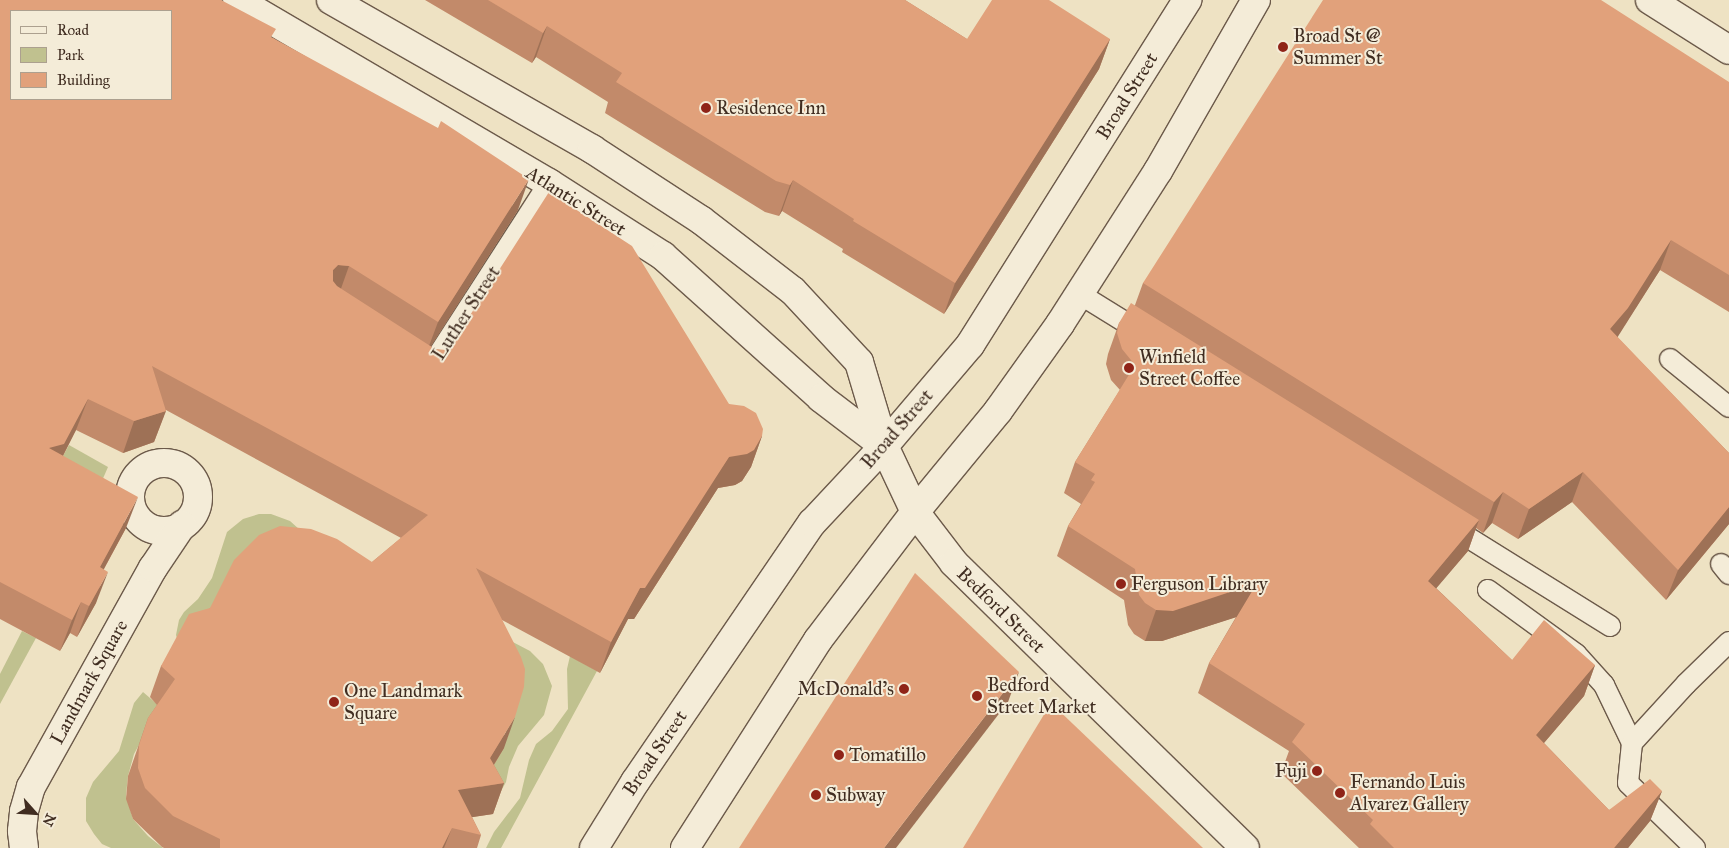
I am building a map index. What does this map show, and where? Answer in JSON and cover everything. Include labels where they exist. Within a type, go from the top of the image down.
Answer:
[{"type":"main road","name":"Atlantic Street","points":[[237,0],[549,183],[663,256],[821,398],[884,446]]},
{"type":"main road","name":"Atlantic Street","points":[[331,0],[592,149],[700,220],[793,291],[859,362],[884,446],[915,512]]},
{"type":"main road","name":"Broad Street","points":[[594,848],[635,782],[812,523],[884,446],[970,345],[1187,0]]},
{"type":"main road","points":[[685,848],[818,640],[915,512],[998,411],[1060,324],[1078,293],[1158,171],[1256,0]]},
{"type":"main road","points":[[1650,0],[1729,50]]},
{"type":"main road","name":"Bedford Street","points":[[915,512],[954,563],[1245,848]]},
{"type":"main road","name":"Landmark Square","points":[[24,848],[22,832],[24,811],[31,787],[152,568],[182,525]]},
{"type":"lane","name":"Luther Street","points":[[414,360],[430,370],[549,183]]},
{"type":"lane","points":[[1078,293],[1162,345]]},
{"type":"lane","points":[[1670,359],[1729,407]]},
{"type":"lane","points":[[1432,515],[1610,626]]},
{"type":"lane","points":[[1488,590],[1576,654],[1604,685],[1632,743],[1628,783],[1695,848]]},
{"type":"lane","points":[[1632,743],[1686,684],[1729,642]]},
{"type":"green space","points":[[69,445],[108,467],[101,483],[42,494]]},
{"type":"green space","points":[[259,514],[271,514],[290,521],[310,539],[215,606],[179,645],[176,635],[179,620],[184,612],[198,599],[212,578],[227,532],[243,519]]},
{"type":"green space","points":[[440,604],[530,651],[543,664],[552,686],[544,715],[518,746],[509,767],[506,782],[495,802],[491,770],[508,736]]},
{"type":"green space","points":[[22,631],[36,638],[0,704],[0,674]]},
{"type":"green space","points":[[570,656],[597,671],[501,848],[486,848],[494,832],[520,798],[529,760],[536,744],[552,731],[568,709],[567,669]]},
{"type":"green space","points":[[143,692],[157,704],[158,710],[134,754],[128,776],[126,795],[133,819],[148,836],[163,848],[111,848],[102,844],[86,821],[86,798],[93,782],[119,751],[134,703]]},
{"type":"building","points":[[0,0],[221,0],[276,29],[271,37],[438,128],[441,121],[529,179],[438,322],[349,266],[338,265],[333,270],[333,281],[337,286],[435,349],[446,350],[549,192],[632,246],[729,404],[744,406],[756,413],[763,429],[762,436],[754,450],[747,454],[729,457],[645,588],[640,588],[611,642],[476,568],[521,657],[525,669],[524,687],[515,717],[490,758],[504,783],[458,790],[481,835],[452,828],[442,848],[220,848],[220,839],[173,816],[145,788],[138,768],[139,745],[148,718],[175,679],[161,666],[189,614],[210,608],[234,560],[259,535],[280,526],[311,529],[337,539],[372,562],[428,515],[152,366],[166,411],[134,421],[88,399],[64,444],[49,448],[138,497],[100,567],[108,572],[89,606],[81,602],[72,620],[0,582]]},
{"type":"building","points":[[488,0],[905,0],[967,39],[992,0],[1049,0],[1110,39],[955,283],[853,221],[854,219],[793,180],[790,185],[776,181],[616,82],[622,73],[547,26],[543,33]]},
{"type":"building","points":[[1323,0],[1601,0],[1729,82],[1729,275],[1671,240],[1628,308],[1610,329],[1729,453],[1729,507],[1678,570],[1583,472],[1529,509],[1503,492],[1494,502],[1143,283]]},
{"type":"building","points":[[1131,303],[1479,520],[1428,581],[1512,660],[1544,620],[1595,665],[1536,735],[1609,810],[1650,779],[1662,791],[1614,848],[1394,848],[1370,824],[1373,820],[1292,742],[1305,724],[1209,663],[1257,583],[1173,611],[1156,610],[1145,603],[1139,595],[1135,569],[1068,526],[1095,482],[1091,480],[1095,474],[1075,462],[1135,365],[1122,349],[1117,333],[1119,323]]},
{"type":"building","points":[[915,573],[1019,672],[884,848],[739,848]]},
{"type":"building","points":[[1051,703],[1203,848],[963,848]]},
{"type":"place","name":"Broad St @ Summer St","points":[[1283,47]]},
{"type":"place","name":"Residence Inn","points":[[706,108]]},
{"type":"place","name":"Winfield Street Coffee","points":[[1129,368]]},
{"type":"place","name":"Ferguson Library","points":[[1121,584]]},
{"type":"place","name":"McDonald's","points":[[904,689]]},
{"type":"place","name":"Bedford Street Market","points":[[977,696]]},
{"type":"place","name":"One Landmark Square","points":[[334,702]]},
{"type":"place","name":"Tomatillo","points":[[839,755]]},
{"type":"place","name":"Fuji","points":[[1317,771]]},
{"type":"place","name":"Fernando Luis Alvarez Gallery","points":[[1340,793]]},
{"type":"place","name":"Subway","points":[[816,795]]}]
